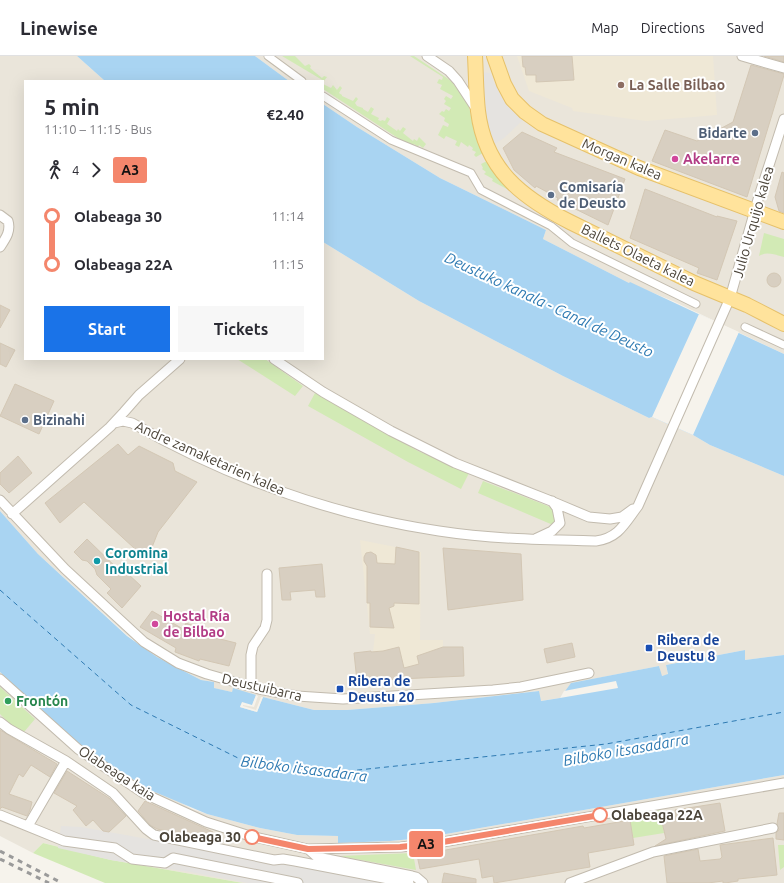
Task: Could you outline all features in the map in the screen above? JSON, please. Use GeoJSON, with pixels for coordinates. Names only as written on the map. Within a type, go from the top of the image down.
{"type":"FeatureCollection","features":[{"type":"Feature","properties":{"kind":"main road","name":"Ballets Olaeta kalea"},"geometry":{"type":"LineString","coordinates":[[474,56],[478,112],[486,143],[495,162],[505,176],[531,199],[549,211],[694,283],[748,305],[784,324]]}},
{"type":"Feature","properties":{"kind":"main road","name":"Morgan kalea"},"geometry":{"type":"LineString","coordinates":[[494,56],[504,84],[512,99],[534,119],[566,136],[639,168],[784,222]]}},
{"type":"Feature","properties":{"kind":"street"},"geometry":{"type":"LineString","coordinates":[[268,56],[301,80]]}},
{"type":"Feature","properties":{"kind":"street"},"geometry":{"type":"LineString","coordinates":[[427,56],[449,71],[458,81],[478,112]]}},
{"type":"Feature","properties":{"kind":"street"},"geometry":{"type":"LineString","coordinates":[[742,56],[784,68]]}},
{"type":"Feature","properties":{"kind":"street"},"geometry":{"type":"LineString","coordinates":[[324,97],[391,140],[471,172],[481,190],[551,226],[572,243],[696,304]]}},
{"type":"Feature","properties":{"kind":"street","name":"Julio Urquijo kalea"},"geometry":{"type":"LineString","coordinates":[[673,426],[730,298],[754,212],[782,133],[784,119]]}},
{"type":"Feature","properties":{"kind":"street"},"geometry":{"type":"LineString","coordinates":[[0,215],[8,220],[10,226],[9,232],[0,247]]}},
{"type":"Feature","properties":{"kind":"street"},"geometry":{"type":"LineString","coordinates":[[745,327],[784,345]]}},
{"type":"Feature","properties":{"kind":"street"},"geometry":{"type":"LineString","coordinates":[[12,514],[114,423],[139,396],[179,360]]}},
{"type":"Feature","properties":{"kind":"street"},"geometry":{"type":"LineString","coordinates":[[275,360],[323,392],[391,431],[432,453],[455,463],[590,517],[610,520],[622,517],[638,506]]}},
{"type":"Feature","properties":{"kind":"street"},"geometry":{"type":"LineString","coordinates":[[132,423],[132,413],[139,396]]}},
{"type":"Feature","properties":{"kind":"street","name":"Andre zamaketarien kalea"},"geometry":{"type":"LineString","coordinates":[[114,423],[132,423],[257,483],[325,506],[365,517],[440,532],[534,540],[604,540],[614,536],[638,506],[673,426]]}},
{"type":"Feature","properties":{"kind":"street","name":"Deustuibarra"},"geometry":{"type":"LineString","coordinates":[[0,500],[65,569],[144,642],[178,663],[207,674],[251,686],[297,696],[359,698],[521,687],[589,673]]}},
{"type":"Feature","properties":{"kind":"street"},"geometry":{"type":"LineString","coordinates":[[534,540],[552,531],[560,523],[557,508],[551,501]]}},
{"type":"Feature","properties":{"kind":"street"},"geometry":{"type":"LineString","coordinates":[[251,686],[251,654],[253,646],[265,628],[267,620],[267,574]]}},
{"type":"Feature","properties":{"kind":"street","name":"Olabeaga kaia"},"geometry":{"type":"LineString","coordinates":[[0,679],[78,749],[146,794],[206,822],[250,836],[308,849],[400,847],[437,843],[784,783]]}},
{"type":"Feature","properties":{"kind":"street"},"geometry":{"type":"LineString","coordinates":[[0,722],[8,729],[66,761],[113,793],[146,829],[154,835],[274,860],[283,859],[295,861],[409,883]]}},
{"type":"Feature","properties":{"kind":"street"},"geometry":{"type":"LineString","coordinates":[[28,826],[66,761]]}},
{"type":"Feature","properties":{"kind":"street"},"geometry":{"type":"LineString","coordinates":[[0,815],[64,841],[115,848],[132,859],[165,862],[173,858],[298,883]]}},
{"type":"Feature","properties":{"kind":"street"},"geometry":{"type":"LineString","coordinates":[[570,883],[653,852],[773,828]]}},
{"type":"Feature","properties":{"kind":"street"},"geometry":{"type":"LineString","coordinates":[[308,849],[317,856],[416,877],[423,883]]}},
{"type":"Feature","properties":{"kind":"shaded area"},"geometry":{"type":"Polygon","coordinates":[[[0,56],[77,56],[104,80],[24,80],[24,360],[324,360],[324,243],[419,301],[563,376],[649,418],[652,417],[693,435],[710,445],[784,476],[784,655],[745,660],[745,650],[666,665],[668,675],[661,676],[659,666],[572,683],[560,698],[540,701],[538,691],[434,703],[347,710],[314,710],[263,697],[257,712],[240,707],[233,689],[232,692],[213,688],[214,682],[201,680],[157,657],[127,635],[38,554],[0,511],[0,56]]]}},
{"type":"Feature","properties":{"kind":"shaded area"},"geometry":{"type":"Polygon","coordinates":[[[255,56],[784,56],[784,354],[673,301],[629,283],[543,239],[546,230],[440,178],[357,127],[324,105],[324,80],[288,80],[255,56]]]}},
{"type":"Feature","properties":{"kind":"shaded area","name":"La Salle Bilbao"},"geometry":{"type":"Polygon","coordinates":[[[517,56],[713,56],[717,115],[646,121],[573,111],[572,108],[529,91],[517,56]]]}},
{"type":"Feature","properties":{"kind":"shaded area"},"geometry":{"type":"Polygon","coordinates":[[[481,72],[490,73],[494,83],[504,98],[524,119],[504,138],[493,145],[485,120],[481,72]]]}},
{"type":"Feature","properties":{"kind":"shaded area"},"geometry":{"type":"Polygon","coordinates":[[[360,540],[421,552],[420,640],[443,640],[443,647],[417,656],[423,677],[404,668],[398,647],[373,652],[375,634],[370,634],[360,540]]]}},
{"type":"Feature","properties":{"kind":"shaded area"},"geometry":{"type":"Polygon","coordinates":[[[0,672],[80,746],[192,809],[260,828],[297,835],[338,836],[338,843],[423,838],[784,775],[784,883],[243,883],[111,860],[43,843],[33,853],[0,836],[0,672]]]}},
{"type":"Feature","properties":{"kind":"shaded area"},"geometry":{"type":"Polygon","coordinates":[[[61,826],[81,827],[393,883],[248,883],[190,872],[111,860],[58,848],[61,826]]]}},
{"type":"Feature","properties":{"kind":"green space"},"geometry":{"type":"Polygon","coordinates":[[[282,56],[295,56],[305,66],[309,64],[311,66],[310,68],[322,78],[324,76],[327,77],[324,81],[282,56]]]}},
{"type":"Feature","properties":{"kind":"green space"},"geometry":{"type":"Polygon","coordinates":[[[410,56],[414,56],[447,78],[465,99],[469,107],[475,133],[483,153],[476,157],[474,155],[476,152],[472,150],[473,148],[469,145],[468,147],[461,142],[459,147],[455,145],[457,141],[446,136],[444,139],[438,135],[443,125],[448,127],[449,124],[444,121],[445,118],[439,114],[442,111],[444,112],[446,109],[449,111],[451,108],[444,104],[446,101],[444,99],[446,96],[451,99],[453,96],[440,89],[442,85],[437,83],[439,79],[442,80],[443,77],[410,56]]]}},
{"type":"Feature","properties":{"kind":"green space"},"geometry":{"type":"Polygon","coordinates":[[[324,84],[331,88],[333,85],[337,90],[340,86],[342,88],[339,93],[342,96],[353,101],[356,97],[358,99],[355,103],[357,106],[368,112],[371,107],[374,109],[371,114],[379,118],[378,120],[385,121],[387,117],[390,119],[387,124],[397,131],[398,129],[400,131],[403,127],[406,129],[403,133],[413,141],[414,139],[417,141],[419,137],[426,144],[423,148],[419,145],[418,147],[414,144],[413,146],[408,143],[407,144],[324,90],[324,84]]]}},
{"type":"Feature","properties":{"kind":"green space"},"geometry":{"type":"Polygon","coordinates":[[[487,161],[492,169],[516,194],[492,181],[493,179],[484,174],[486,172],[482,169],[481,164],[487,161]]]}},
{"type":"Feature","properties":{"kind":"green space"},"geometry":{"type":"Polygon","coordinates":[[[764,233],[784,239],[784,257],[774,254],[759,256],[764,233]]]}},
{"type":"Feature","properties":{"kind":"green space"},"geometry":{"type":"Polygon","coordinates":[[[239,360],[266,360],[303,386],[295,396],[239,360]]]}},
{"type":"Feature","properties":{"kind":"green space"},"geometry":{"type":"Polygon","coordinates":[[[315,393],[418,451],[469,473],[461,489],[408,462],[308,406],[315,393]]]}},
{"type":"Feature","properties":{"kind":"green space"},"geometry":{"type":"Polygon","coordinates":[[[483,481],[548,506],[555,511],[555,522],[553,525],[478,493],[483,481]]]}},
{"type":"Feature","properties":{"kind":"green space","name":"Frontón"},"geometry":{"type":"Polygon","coordinates":[[[0,687],[35,719],[24,732],[14,728],[0,714],[0,687]]]}},
{"type":"Feature","properties":{"kind":"green space"},"geometry":{"type":"Polygon","coordinates":[[[660,810],[664,833],[633,838],[629,816],[660,810]]]}},
{"type":"Feature","properties":{"kind":"green space"},"geometry":{"type":"Polygon","coordinates":[[[43,843],[111,860],[243,883],[105,883],[33,853],[43,843]]]}},
{"type":"Feature","properties":{"kind":"green space"},"geometry":{"type":"Polygon","coordinates":[[[778,845],[784,845],[784,867],[780,870],[778,845]]]}},
{"type":"Feature","properties":{"kind":"green space"},"geometry":{"type":"Polygon","coordinates":[[[413,853],[416,870],[339,856],[413,853]]]}},
{"type":"Feature","properties":{"kind":"water"},"geometry":{"type":"Polygon","coordinates":[[[77,56],[255,56],[288,80],[104,80],[77,56]]]}},
{"type":"Feature","properties":{"kind":"water","name":"Deustuko kanala - Canal de Deusto"},"geometry":{"type":"Polygon","coordinates":[[[324,105],[357,127],[440,178],[546,230],[543,239],[629,283],[630,282],[784,354],[784,476],[710,445],[693,435],[652,417],[649,418],[563,376],[419,301],[324,243],[324,105]]]}},
{"type":"Feature","properties":{"kind":"water","name":"Bilboko itsasadarra"},"geometry":{"type":"Polygon","coordinates":[[[0,511],[38,554],[127,636],[157,657],[201,680],[214,682],[214,688],[232,692],[233,688],[256,695],[252,706],[242,703],[240,707],[257,712],[263,697],[314,710],[347,710],[434,703],[539,691],[541,701],[560,698],[571,683],[659,666],[662,676],[668,674],[666,665],[745,650],[745,660],[784,655],[784,775],[423,838],[390,841],[338,843],[338,836],[297,835],[260,828],[207,814],[150,790],[80,746],[0,672],[0,511]]]}},
{"type":"Feature","properties":{"kind":"pier"},"geometry":{"type":"Polygon","coordinates":[[[699,314],[739,332],[693,435],[652,417],[699,314]]]}},
{"type":"Feature","properties":{"kind":"pier"},"geometry":{"type":"Polygon","coordinates":[[[616,681],[618,688],[560,698],[564,691],[616,681]]]}},
{"type":"Feature","properties":{"kind":"pier"},"geometry":{"type":"Polygon","coordinates":[[[256,695],[258,696],[254,707],[243,706],[256,710],[261,697],[263,697],[257,712],[240,707],[242,702],[252,705],[256,695]]]}},
{"type":"Feature","properties":{"kind":"building"},"geometry":{"type":"Polygon","coordinates":[[[522,56],[572,56],[574,80],[536,82],[536,75],[526,75],[525,67],[523,67],[522,56]]]}},
{"type":"Feature","properties":{"kind":"building"},"geometry":{"type":"Polygon","coordinates":[[[764,56],[784,56],[784,62],[764,56]]]}},
{"type":"Feature","properties":{"kind":"building"},"geometry":{"type":"Polygon","coordinates":[[[751,65],[784,75],[747,197],[652,161],[665,130],[697,141],[733,122],[751,65]]]}},
{"type":"Feature","properties":{"kind":"building"},"geometry":{"type":"Polygon","coordinates":[[[522,132],[557,148],[554,152],[625,179],[608,225],[557,200],[558,198],[536,186],[535,188],[514,170],[503,148],[522,132]]]}},
{"type":"Feature","properties":{"kind":"building"},"geometry":{"type":"Polygon","coordinates":[[[782,172],[784,173],[784,213],[779,211],[775,197],[782,172]]]}},
{"type":"Feature","properties":{"kind":"building"},"geometry":{"type":"Polygon","coordinates":[[[645,189],[717,217],[737,221],[717,280],[697,273],[699,268],[630,238],[645,189]]]}},
{"type":"Feature","properties":{"kind":"building"},"geometry":{"type":"Polygon","coordinates":[[[771,273],[777,273],[781,277],[781,283],[777,287],[771,287],[767,283],[767,277],[771,273]]]}},
{"type":"Feature","properties":{"kind":"building"},"geometry":{"type":"Polygon","coordinates":[[[0,305],[10,310],[0,328],[0,305]]]}},
{"type":"Feature","properties":{"kind":"building"},"geometry":{"type":"Polygon","coordinates":[[[0,343],[15,350],[6,367],[0,364],[0,343]]]}},
{"type":"Feature","properties":{"kind":"building"},"geometry":{"type":"Polygon","coordinates":[[[15,384],[54,401],[39,434],[0,416],[15,384]]]}},
{"type":"Feature","properties":{"kind":"building"},"geometry":{"type":"Polygon","coordinates":[[[118,444],[128,455],[139,446],[173,463],[175,471],[197,482],[158,532],[147,560],[84,502],[60,523],[45,503],[118,444]]]}},
{"type":"Feature","properties":{"kind":"building"},"geometry":{"type":"Polygon","coordinates":[[[18,456],[32,473],[9,493],[0,484],[0,473],[18,456]]]}},
{"type":"Feature","properties":{"kind":"building"},"geometry":{"type":"Polygon","coordinates":[[[87,539],[124,575],[127,573],[141,586],[122,608],[107,593],[111,589],[97,575],[95,569],[74,552],[87,539]]]}},
{"type":"Feature","properties":{"kind":"building"},"geometry":{"type":"Polygon","coordinates":[[[396,547],[419,552],[419,604],[394,603],[394,606],[389,608],[394,628],[370,627],[370,603],[367,603],[367,566],[364,561],[364,557],[366,553],[371,552],[376,555],[377,563],[395,564],[396,547]]]}},
{"type":"Feature","properties":{"kind":"building"},"geometry":{"type":"Polygon","coordinates":[[[443,548],[521,554],[523,600],[448,610],[443,548]]]}},
{"type":"Feature","properties":{"kind":"building"},"geometry":{"type":"Polygon","coordinates":[[[322,564],[325,597],[316,597],[315,590],[290,592],[291,600],[282,600],[279,568],[322,564]]]}},
{"type":"Feature","properties":{"kind":"building"},"geometry":{"type":"Polygon","coordinates":[[[152,611],[183,629],[186,623],[210,632],[208,636],[236,643],[229,666],[200,659],[199,661],[175,652],[176,648],[140,627],[152,611]]]}},
{"type":"Feature","properties":{"kind":"building"},"geometry":{"type":"Polygon","coordinates":[[[572,643],[575,657],[547,663],[544,649],[572,643]]]}},
{"type":"Feature","properties":{"kind":"building"},"geometry":{"type":"Polygon","coordinates":[[[399,647],[404,668],[419,664],[417,656],[443,647],[463,647],[464,676],[357,681],[354,653],[383,651],[399,647]]]}},
{"type":"Feature","properties":{"kind":"building"},"geometry":{"type":"Polygon","coordinates":[[[0,730],[57,764],[50,777],[31,765],[23,777],[19,774],[9,794],[32,802],[27,816],[2,807],[0,809],[0,730]]]}},
{"type":"Feature","properties":{"kind":"building"},"geometry":{"type":"Polygon","coordinates":[[[67,771],[109,798],[126,816],[109,832],[103,831],[93,820],[86,826],[73,810],[77,806],[54,793],[67,771]]]}},
{"type":"Feature","properties":{"kind":"building"},"geometry":{"type":"Polygon","coordinates":[[[145,801],[213,832],[212,839],[192,837],[157,829],[150,825],[138,811],[145,801]]]}},
{"type":"Feature","properties":{"kind":"building"},"geometry":{"type":"Polygon","coordinates":[[[720,803],[725,831],[655,846],[666,839],[661,818],[676,816],[675,810],[720,803]]]}},
{"type":"Feature","properties":{"kind":"building"},"geometry":{"type":"Polygon","coordinates":[[[779,813],[784,813],[784,840],[776,839],[776,833],[779,830],[777,824],[779,813]]]}},
{"type":"Feature","properties":{"kind":"building"},"geometry":{"type":"Polygon","coordinates":[[[630,820],[634,845],[588,853],[590,867],[494,883],[493,876],[482,878],[479,859],[420,869],[417,855],[583,826],[584,828],[630,820]]]}},
{"type":"Feature","properties":{"kind":"building"},"geometry":{"type":"Polygon","coordinates":[[[773,838],[777,875],[738,879],[738,881],[725,883],[723,883],[723,881],[708,883],[667,883],[664,856],[698,849],[700,861],[720,859],[722,857],[720,845],[773,838]]]}},
{"type":"Feature","properties":{"kind":"building"},"geometry":{"type":"Polygon","coordinates":[[[444,873],[476,879],[476,883],[442,883],[444,873]]]}},
{"type":"Feature","properties":{"kind":"ferry route"},"geometry":{"type":"LineString","coordinates":[[0,590],[131,705],[240,759],[339,772],[606,744],[784,712]]}},
{"type":"Feature","properties":{"kind":"railway"},"geometry":{"type":"LineString","coordinates":[[0,851],[62,883]]}},
{"type":"Feature","properties":{"kind":"railway"},"geometry":{"type":"LineString","coordinates":[[0,859],[49,883]]}},
{"type":"Feature","properties":{"kind":"bus line","name":"A3"},"geometry":{"type":"LineString","coordinates":[[252,837],[308,849],[400,847],[437,843],[600,815]]}},
{"type":"Feature","properties":{"kind":"place","name":"La Salle Bilbao"},"geometry":{"type":"Point","coordinates":[621,85]}},
{"type":"Feature","properties":{"kind":"place","name":"Bidarte"},"geometry":{"type":"Point","coordinates":[755,133]}},
{"type":"Feature","properties":{"kind":"place","name":"Akelarre"},"geometry":{"type":"Point","coordinates":[675,159]}},
{"type":"Feature","properties":{"kind":"place","name":"Comisaría de Deusto"},"geometry":{"type":"Point","coordinates":[551,195]}},
{"type":"Feature","properties":{"kind":"place","name":"Bizinahi"},"geometry":{"type":"Point","coordinates":[25,420]}},
{"type":"Feature","properties":{"kind":"place","name":"Coromina Industrial"},"geometry":{"type":"Point","coordinates":[97,561]}},
{"type":"Feature","properties":{"kind":"place","name":"Hostal Ría de Bilbao"},"geometry":{"type":"Point","coordinates":[155,624]}},
{"type":"Feature","properties":{"kind":"place","name":"Ribera de Deustu 8"},"geometry":{"type":"Point","coordinates":[649,648]}},
{"type":"Feature","properties":{"kind":"place","name":"Ribera de Deustu 20"},"geometry":{"type":"Point","coordinates":[340,689]}},
{"type":"Feature","properties":{"kind":"place","name":"Frontón"},"geometry":{"type":"Point","coordinates":[8,701]}},
{"type":"Feature","properties":{"kind":"place","name":"Olabeaga 22A"},"geometry":{"type":"Point","coordinates":[600,815]}},
{"type":"Feature","properties":{"kind":"place","name":"Olabeaga 30"},"geometry":{"type":"Point","coordinates":[252,837]}}]}
